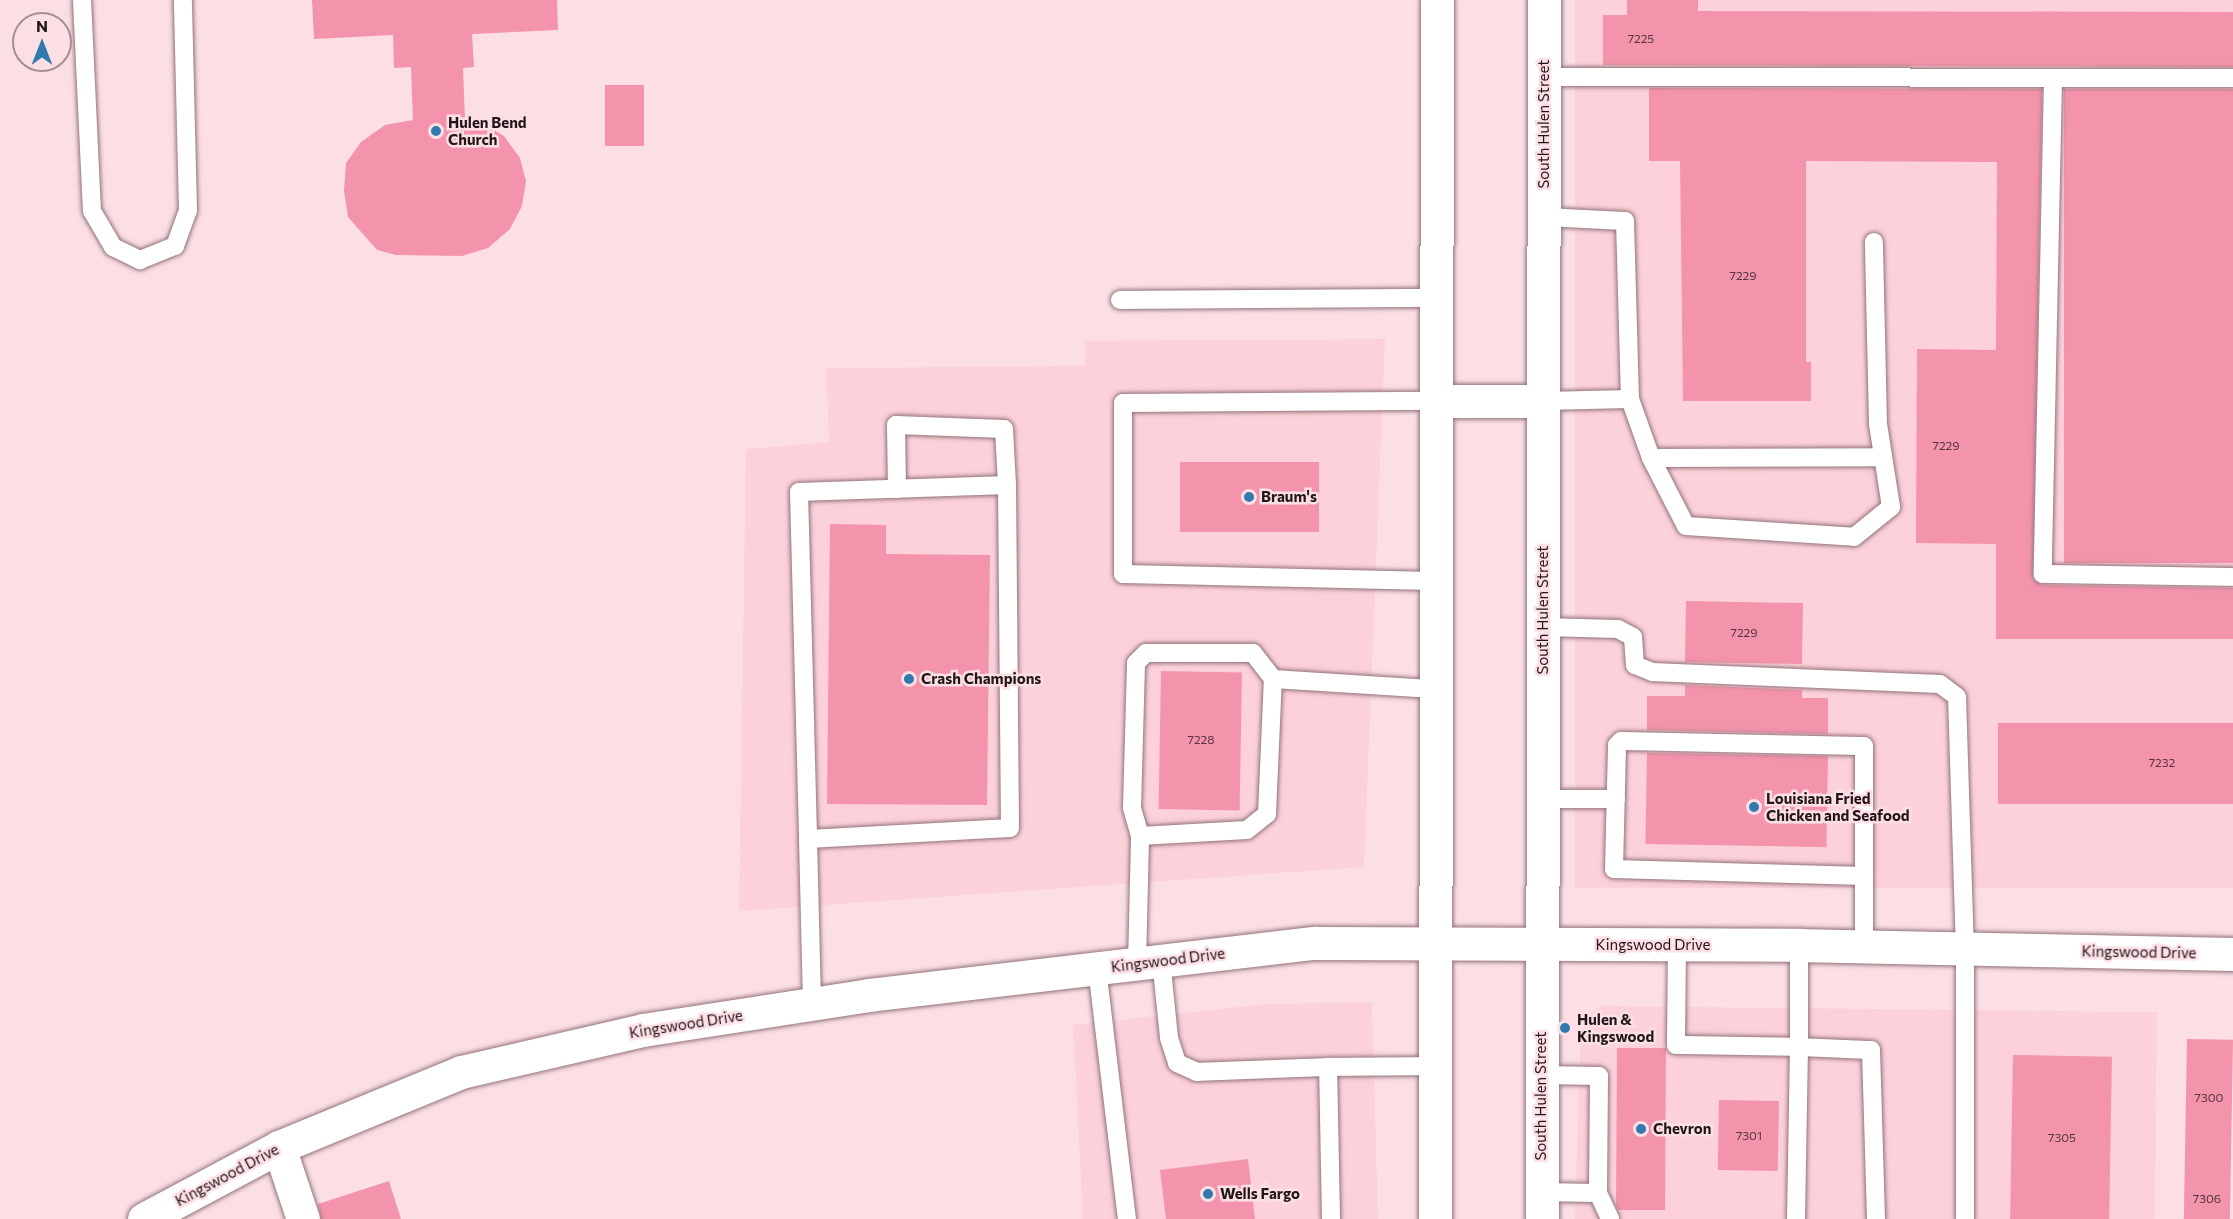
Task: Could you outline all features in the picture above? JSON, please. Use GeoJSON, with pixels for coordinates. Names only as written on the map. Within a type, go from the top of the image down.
{"type":"FeatureCollection","features":[{"type":"Feature","properties":{"kind":"main road"},"geometry":{"type":"LineString","coordinates":[[1435,1219],[1434,581],[1437,0]]}},
{"type":"Feature","properties":{"kind":"main road","name":"South Hulen Street"},"geometry":{"type":"LineString","coordinates":[[1541,1206],[1544,0]]}},
{"type":"Feature","properties":{"kind":"main road"},"geometry":{"type":"LineString","coordinates":[[1435,401],[1543,401]]}},
{"type":"Feature","properties":{"kind":"main road","name":"Kingswood Drive"},"geometry":{"type":"LineString","coordinates":[[144,1219],[279,1147],[461,1072],[643,1030],[812,1004],[1314,943],[1799,945],[2233,954]]}},
{"type":"Feature","properties":{"kind":"main road"},"geometry":{"type":"LineString","coordinates":[[279,1147],[303,1219]]}},
{"type":"Feature","properties":{"kind":"lane"},"geometry":{"type":"LineString","coordinates":[[82,0],[92,212],[113,247],[140,260],[175,246],[188,212],[183,0]]}},
{"type":"Feature","properties":{"kind":"lane"},"geometry":{"type":"LineString","coordinates":[[1544,77],[2053,80],[2233,78]]}},
{"type":"Feature","properties":{"kind":"lane"},"geometry":{"type":"LineString","coordinates":[[2053,80],[2043,574],[2233,577]]}},
{"type":"Feature","properties":{"kind":"lane"},"geometry":{"type":"LineString","coordinates":[[1544,217],[1625,221],[1630,399],[1651,458],[1686,526],[1854,537],[1891,507],[1878,424],[1874,242]]}},
{"type":"Feature","properties":{"kind":"lane"},"geometry":{"type":"LineString","coordinates":[[1120,300],[1436,298]]}},
{"type":"Feature","properties":{"kind":"lane"},"geometry":{"type":"LineString","coordinates":[[1543,401],[1630,399]]}},
{"type":"Feature","properties":{"kind":"lane"},"geometry":{"type":"LineString","coordinates":[[1434,581],[1122,574],[1123,403],[1435,401]]}},
{"type":"Feature","properties":{"kind":"lane"},"geometry":{"type":"LineString","coordinates":[[808,839],[1010,828],[1005,429],[896,425],[897,489]]}},
{"type":"Feature","properties":{"kind":"lane"},"geometry":{"type":"LineString","coordinates":[[1651,458],[1883,457]]}},
{"type":"Feature","properties":{"kind":"lane"},"geometry":{"type":"LineString","coordinates":[[812,1004],[799,492],[1007,485]]}},
{"type":"Feature","properties":{"kind":"lane"},"geometry":{"type":"LineString","coordinates":[[1543,627],[1618,629],[1633,637],[1635,665],[1652,672],[1940,684],[1957,697],[1965,948],[1965,1219]]}},
{"type":"Feature","properties":{"kind":"lane"},"geometry":{"type":"LineString","coordinates":[[1140,836],[1247,830],[1267,814],[1273,679],[1253,653],[1146,653],[1136,663],[1132,808],[1140,836],[1149,962],[1177,1063],[1197,1072],[1434,1066]]}},
{"type":"Feature","properties":{"kind":"lane"},"geometry":{"type":"LineString","coordinates":[[1273,679],[1434,689]]}},
{"type":"Feature","properties":{"kind":"lane"},"geometry":{"type":"LineString","coordinates":[[1863,876],[1616,871],[1617,745],[1621,741],[1860,744],[1865,749],[1863,946]]}},
{"type":"Feature","properties":{"kind":"lane"},"geometry":{"type":"LineString","coordinates":[[1542,799],[1616,799]]}},
{"type":"Feature","properties":{"kind":"lane"},"geometry":{"type":"LineString","coordinates":[[1677,945],[1676,1045],[1871,1050],[1875,1219]]}},
{"type":"Feature","properties":{"kind":"lane"},"geometry":{"type":"LineString","coordinates":[[1796,1219],[1799,945]]}},
{"type":"Feature","properties":{"kind":"lane"},"geometry":{"type":"LineString","coordinates":[[1097,968],[1126,1219]]}},
{"type":"Feature","properties":{"kind":"lane"},"geometry":{"type":"LineString","coordinates":[[1328,1067],[1331,1219]]}},
{"type":"Feature","properties":{"kind":"lane"},"geometry":{"type":"LineString","coordinates":[[1541,1075],[1599,1076],[1598,1193],[1610,1219]]}},
{"type":"Feature","properties":{"kind":"lane"},"geometry":{"type":"LineString","coordinates":[[1541,1206],[1598,1193]]}},
{"type":"Feature","properties":{"kind":"shaded area"},"geometry":{"type":"Polygon","coordinates":[[[1575,0],[2233,0],[2233,888],[1575,888],[1575,0]]]}},
{"type":"Feature","properties":{"kind":"shaded area"},"geometry":{"type":"Polygon","coordinates":[[[1385,339],[1364,867],[739,911],[746,449],[829,442],[826,368],[1085,366],[1085,341],[1385,339]]]}},
{"type":"Feature","properties":{"kind":"shaded area"},"geometry":{"type":"Polygon","coordinates":[[[1372,1002],[1378,1219],[1083,1219],[1073,1025],[1266,1004],[1372,1002]]]}},
{"type":"Feature","properties":{"kind":"shaded area"},"geometry":{"type":"Polygon","coordinates":[[[1600,1006],[2157,1012],[2155,1219],[1575,1219],[1581,1022],[1600,1006]]]}},
{"type":"Feature","properties":{"kind":"building","name":"Hulen Bend Church"},"geometry":{"type":"Polygon","coordinates":[[[312,0],[557,0],[558,30],[472,34],[474,67],[463,68],[465,120],[482,123],[504,136],[520,158],[526,181],[522,206],[510,229],[488,248],[462,256],[396,255],[377,250],[348,217],[344,191],[346,163],[361,142],[385,125],[413,120],[411,67],[394,68],[393,35],[314,39],[312,0]]]}},
{"type":"Feature","properties":{"kind":"building"},"geometry":{"type":"Polygon","coordinates":[[[1627,0],[1698,0],[1698,11],[2233,12],[2233,67],[1603,65],[1603,15],[1627,15],[1627,0]]]}},
{"type":"Feature","properties":{"kind":"building"},"geometry":{"type":"Polygon","coordinates":[[[605,85],[644,85],[644,146],[605,146],[605,85]]]}},
{"type":"Feature","properties":{"kind":"building"},"geometry":{"type":"Polygon","coordinates":[[[1649,88],[2042,89],[2033,579],[2043,585],[2233,588],[2233,639],[1996,639],[1996,544],[1916,543],[1917,349],[1996,350],[1997,162],[1806,161],[1806,362],[1811,362],[1811,401],[1683,401],[1680,161],[1649,161],[1649,88]]]}},
{"type":"Feature","properties":{"kind":"building"},"geometry":{"type":"Polygon","coordinates":[[[2064,89],[2233,89],[2233,563],[2064,563],[2064,89]]]}},
{"type":"Feature","properties":{"kind":"building","name":"Braum's"},"geometry":{"type":"Polygon","coordinates":[[[1180,462],[1319,462],[1319,532],[1180,532],[1180,462]]]}},
{"type":"Feature","properties":{"kind":"building","name":"Crash Champions"},"geometry":{"type":"Polygon","coordinates":[[[830,524],[886,525],[886,554],[990,555],[987,805],[827,804],[830,524]]]}},
{"type":"Feature","properties":{"kind":"building"},"geometry":{"type":"Polygon","coordinates":[[[1686,601],[1803,603],[1802,664],[1685,662],[1686,601]]]}},
{"type":"Feature","properties":{"kind":"building"},"geometry":{"type":"Polygon","coordinates":[[[1161,671],[1242,672],[1240,810],[1159,809],[1161,671]]]}},
{"type":"Feature","properties":{"kind":"building"},"geometry":{"type":"Polygon","coordinates":[[[1685,685],[1802,690],[1802,698],[1828,698],[1828,734],[1647,730],[1647,696],[1685,696],[1685,685]]]}},
{"type":"Feature","properties":{"kind":"building"},"geometry":{"type":"Polygon","coordinates":[[[1998,723],[2233,723],[2233,804],[1998,804],[1998,723]]]}},
{"type":"Feature","properties":{"kind":"building","name":"Louisiana Fried Chicken and Seafood"},"geometry":{"type":"Polygon","coordinates":[[[1647,753],[1828,756],[1826,847],[1645,844],[1647,753]]]}},
{"type":"Feature","properties":{"kind":"building"},"geometry":{"type":"Polygon","coordinates":[[[2187,1039],[2233,1040],[2230,1219],[2184,1219],[2187,1039]]]}},
{"type":"Feature","properties":{"kind":"building","name":"Chevron"},"geometry":{"type":"Polygon","coordinates":[[[1617,1048],[1666,1048],[1665,1210],[1618,1210],[1616,1205],[1617,1048]]]}},
{"type":"Feature","properties":{"kind":"building"},"geometry":{"type":"Polygon","coordinates":[[[2013,1055],[2112,1057],[2109,1219],[2010,1219],[2013,1055]]]}},
{"type":"Feature","properties":{"kind":"building"},"geometry":{"type":"Polygon","coordinates":[[[1719,1100],[1779,1101],[1778,1171],[1718,1170],[1719,1100]]]}},
{"type":"Feature","properties":{"kind":"building","name":"Wells Fargo"},"geometry":{"type":"Polygon","coordinates":[[[1248,1159],[1255,1219],[1166,1219],[1160,1170],[1248,1159]]]}},
{"type":"Feature","properties":{"kind":"building"},"geometry":{"type":"Polygon","coordinates":[[[389,1181],[401,1219],[321,1219],[318,1204],[389,1181]]]}},
{"type":"Feature","properties":{"kind":"place","name":"Hulen Bend Church"},"geometry":{"type":"Point","coordinates":[436,131]}},
{"type":"Feature","properties":{"kind":"place","name":"Braum's"},"geometry":{"type":"Point","coordinates":[1249,497]}},
{"type":"Feature","properties":{"kind":"place","name":"Crash Champions"},"geometry":{"type":"Point","coordinates":[909,679]}},
{"type":"Feature","properties":{"kind":"place","name":"Louisiana Fried Chicken and Seafood"},"geometry":{"type":"Point","coordinates":[1754,807]}},
{"type":"Feature","properties":{"kind":"place","name":"Hulen & Kingswood"},"geometry":{"type":"Point","coordinates":[1565,1028]}},
{"type":"Feature","properties":{"kind":"place","name":"Chevron"},"geometry":{"type":"Point","coordinates":[1641,1129]}},
{"type":"Feature","properties":{"kind":"place","name":"Wells Fargo"},"geometry":{"type":"Point","coordinates":[1208,1194]}}]}
